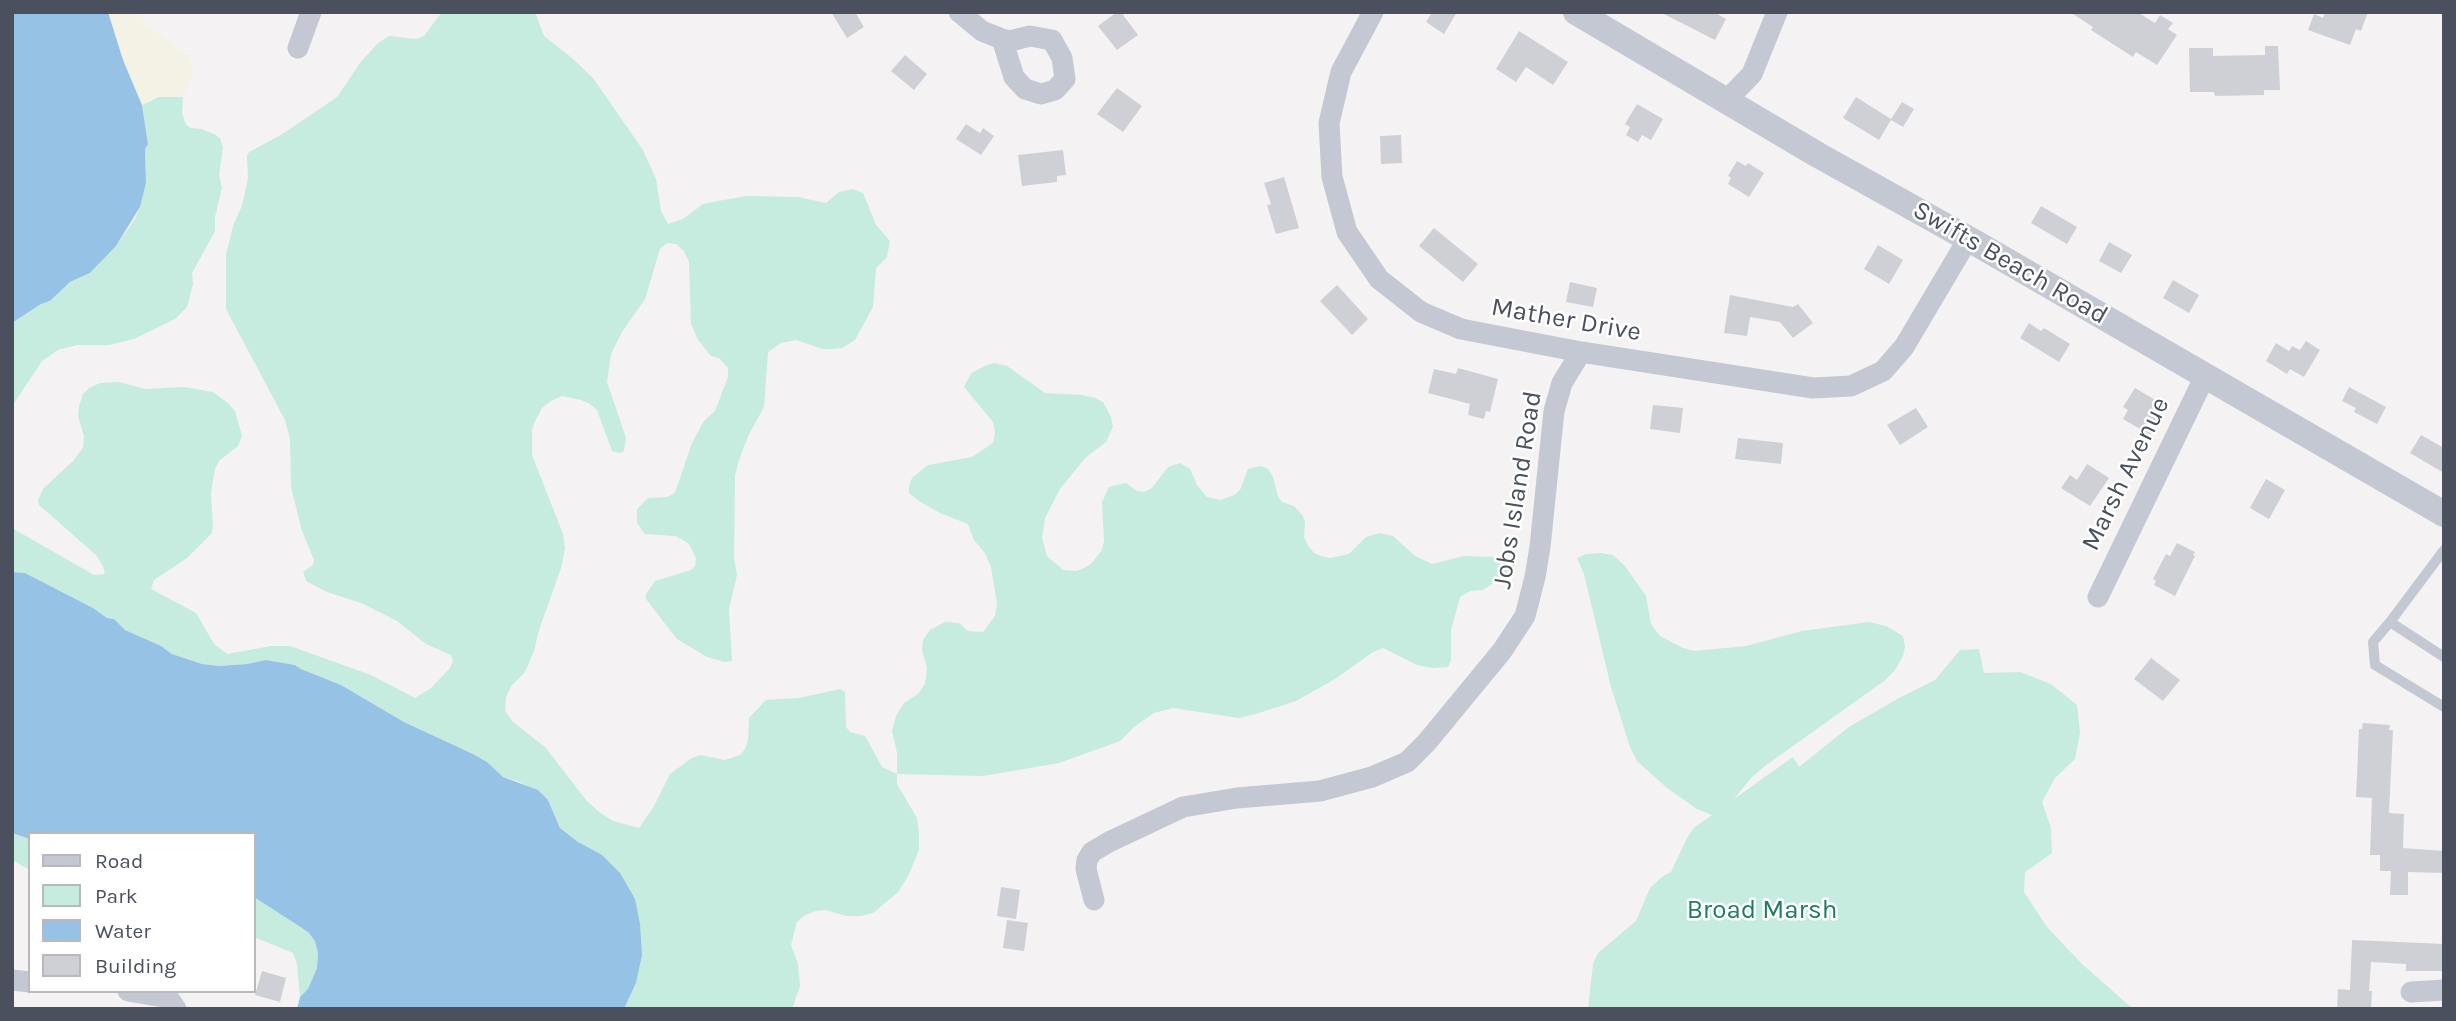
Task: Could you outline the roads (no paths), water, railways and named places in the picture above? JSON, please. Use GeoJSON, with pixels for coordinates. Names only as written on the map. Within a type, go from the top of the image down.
{"type":"FeatureCollection","features":[{"type":"Feature","properties":{"kind":"street"},"geometry":{"type":"LineString","coordinates":[[298,48],[311,12]]}},
{"type":"Feature","properties":{"kind":"street"},"geometry":{"type":"LineString","coordinates":[[959,12],[982,31],[1002,38]]}},
{"type":"Feature","properties":{"kind":"street","name":"Mather Drive"},"geometry":{"type":"LineString","coordinates":[[1373,12],[1342,72],[1329,123],[1332,177],[1348,232],[1379,279],[1421,312],[1461,329],[1581,352],[1813,388],[1851,386],[1883,371],[1904,347],[1968,239]]}},
{"type":"Feature","properties":{"kind":"street","name":"Swifts Beach Road"},"geometry":{"type":"LineString","coordinates":[[1576,12],[1818,155],[2444,514]]}},
{"type":"Feature","properties":{"kind":"street"},"geometry":{"type":"LineString","coordinates":[[1727,100],[1752,74],[1777,12]]}},
{"type":"Feature","properties":{"kind":"street","name":"Jobs Island Road"},"geometry":{"type":"LineString","coordinates":[[1094,900],[1086,869],[1087,860],[1091,852],[1109,842],[1183,807],[1237,798],[1321,790],[1372,777],[1407,762],[1427,742],[1502,650],[1525,616],[1538,557],[1554,411],[1562,383],[1581,352]]}},
{"type":"Feature","properties":{"kind":"street","name":"Marsh Avenue"},"geometry":{"type":"LineString","coordinates":[[2098,597],[2205,376]]}},
{"type":"Feature","properties":{"kind":"street"},"geometry":{"type":"LineString","coordinates":[[2411,996],[2444,990]]}},
{"type":"Feature","properties":{"kind":"street"},"geometry":{"type":"LineString","coordinates":[[140,993],[170,1000],[176,1009]]}},
{"type":"Feature","properties":{"kind":"lane"},"geometry":{"type":"LineString","coordinates":[[2444,550],[2373,642],[2375,665],[2444,707]]}},
{"type":"Feature","properties":{"kind":"lane"},"geometry":{"type":"LineString","coordinates":[[2390,622],[2444,657]]}},
{"type":"Feature","properties":{"kind":"water"},"geometry":{"type":"Polygon","coordinates":[[[12,12],[108,12],[123,60],[142,105],[148,144],[145,149],[146,183],[140,207],[116,246],[90,273],[70,282],[50,301],[12,323],[12,12]]]}},
{"type":"Feature","properties":{"kind":"water"},"geometry":{"type":"Polygon","coordinates":[[[12,572],[25,573],[107,618],[114,619],[125,630],[161,646],[172,654],[202,664],[219,666],[266,660],[295,665],[341,685],[404,722],[473,754],[487,762],[503,777],[538,790],[548,800],[560,828],[602,855],[620,873],[635,899],[642,955],[636,983],[624,1009],[297,1009],[300,997],[308,989],[317,968],[318,953],[315,941],[308,932],[256,898],[256,832],[28,832],[28,838],[12,833],[12,572]]]}},
{"type":"Feature","properties":{"kind":"park label","name":"Broad Marsh"},"geometry":{"type":"Point","coordinates":[1762,911]}}]}
